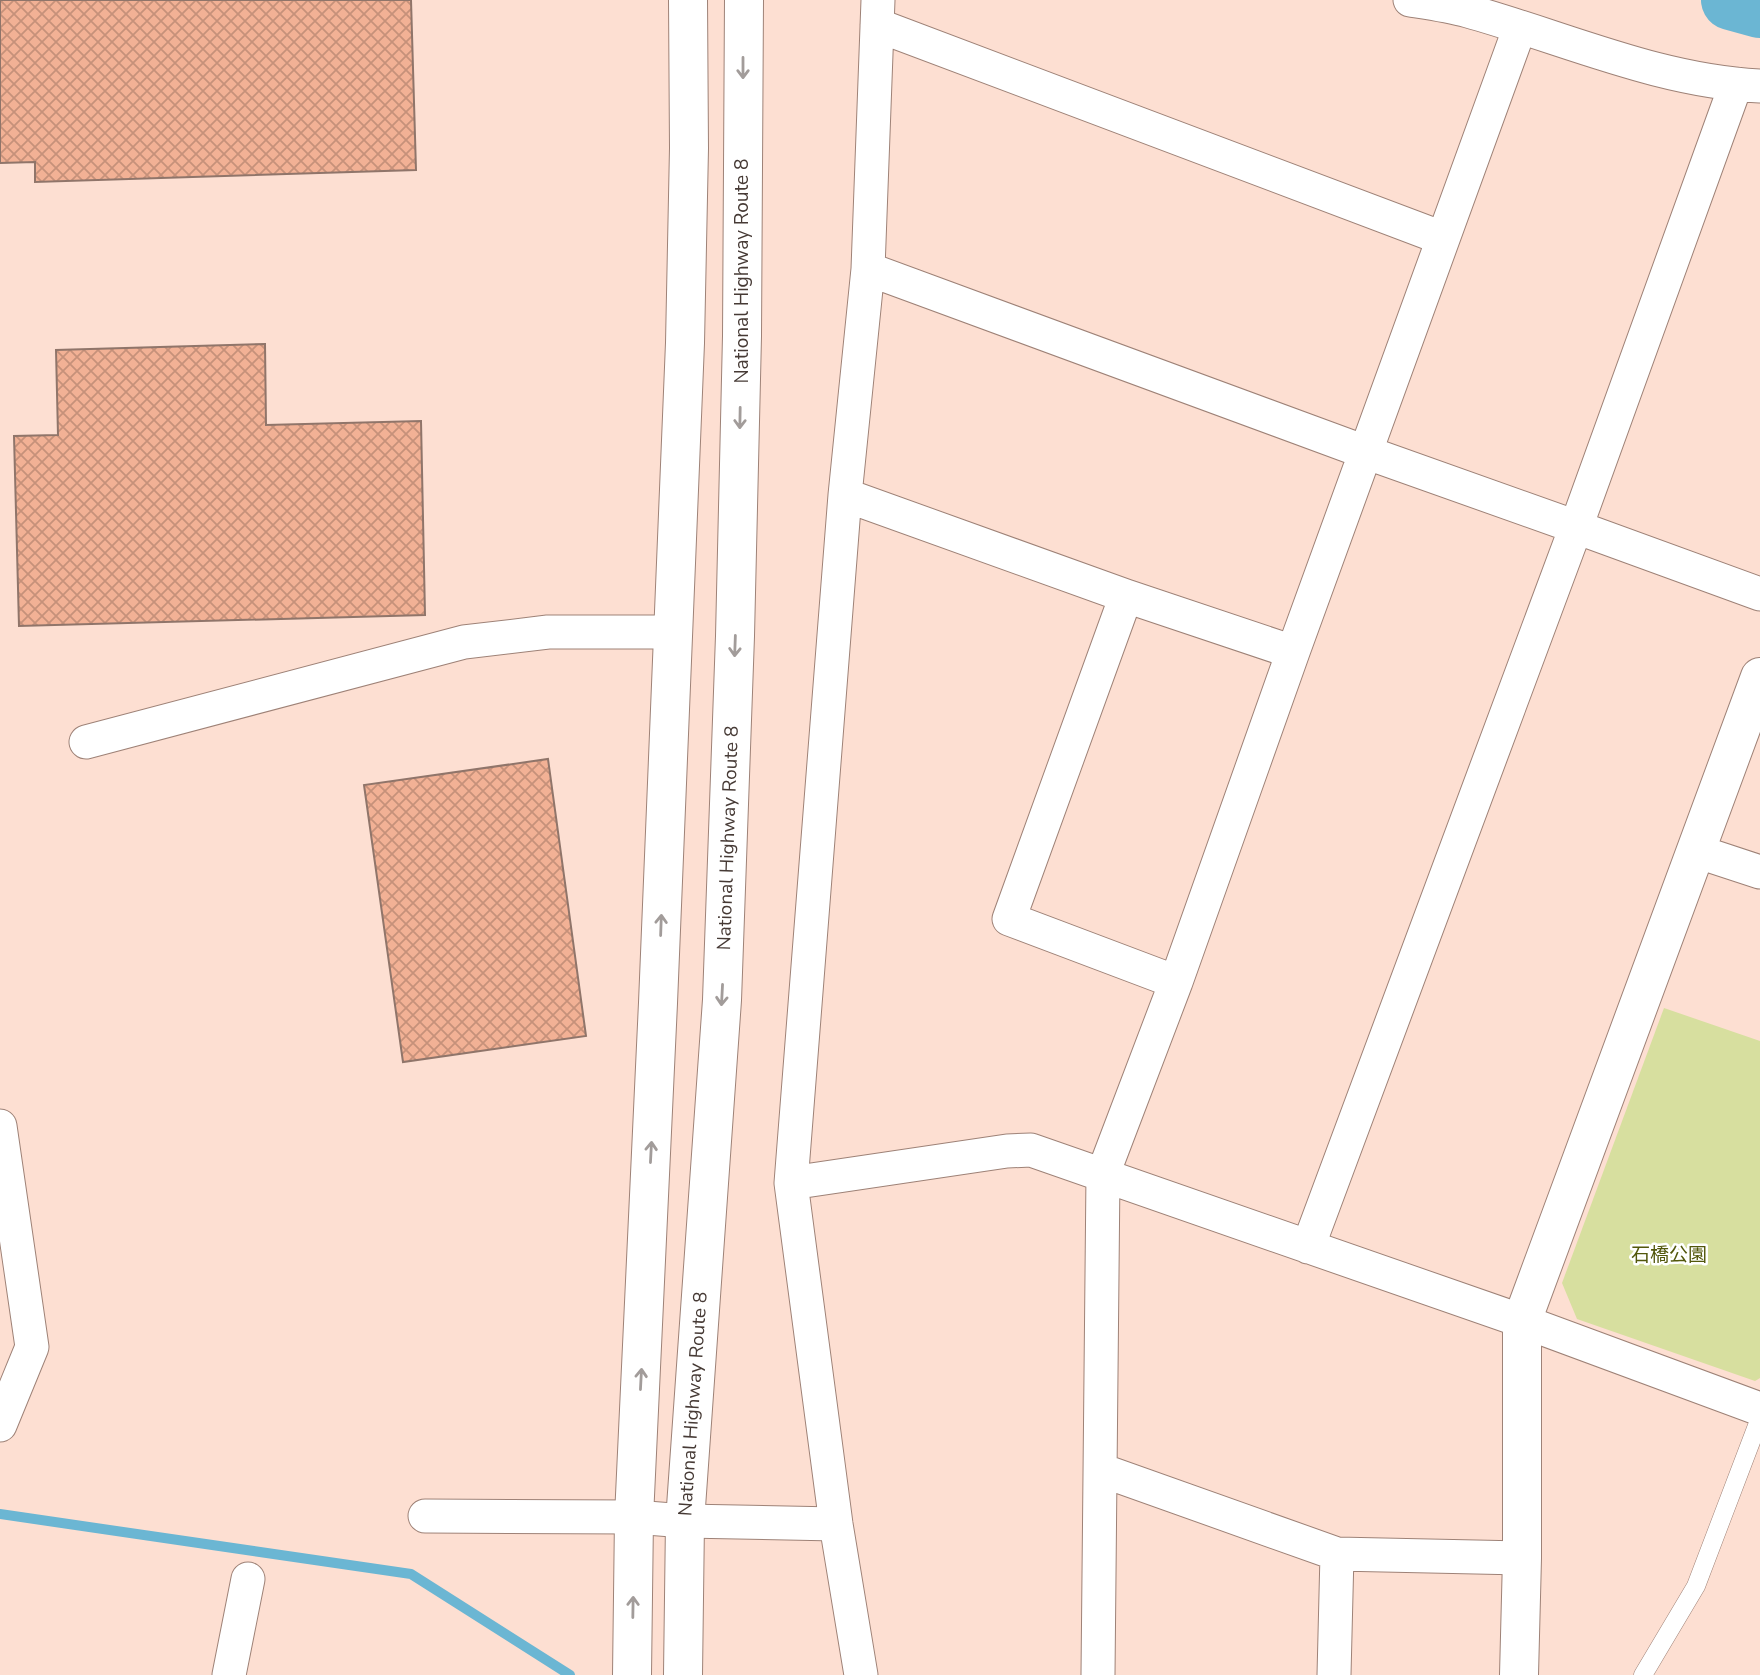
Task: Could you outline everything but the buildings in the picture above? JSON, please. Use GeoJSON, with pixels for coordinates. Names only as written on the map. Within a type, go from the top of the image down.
{"type":"FeatureCollection","features":[{"type":"Feature","properties":{"kind":"main road"},"geometry":{"type":"LineString","coordinates":[[632,1675],[634,1517],[686,330],[688,0]]}},
{"type":"Feature","properties":{"kind":"main road","name":"National Highway Route 8"},"geometry":{"type":"LineString","coordinates":[[683,1675],[685,1521],[721,1014],[735,636],[742,363],[744,0]]}},
{"type":"Feature","properties":{"kind":"main road"},"geometry":{"type":"LineString","coordinates":[[1519,1675],[1522,1321],[1760,677]]}},
{"type":"Feature","properties":{"kind":"street"},"geometry":{"type":"LineString","coordinates":[[1308,1247],[1576,527],[1748,85],[1635,65],[1465,10],[1410,0]]}},
{"type":"Feature","properties":{"kind":"street"},"geometry":{"type":"LineString","coordinates":[[861,1675],[836,1524],[791,1183],[845,495],[868,269],[877,13],[1442,238]]}},
{"type":"Feature","properties":{"kind":"street"},"geometry":{"type":"LineString","coordinates":[[1098,1675],[1103,1174],[1176,982],[1520,27]]}},
{"type":"Feature","properties":{"kind":"street"},"geometry":{"type":"LineString","coordinates":[[868,269],[1365,453],[1760,594]]}},
{"type":"Feature","properties":{"kind":"street"},"geometry":{"type":"LineString","coordinates":[[845,495],[1126,596],[1293,652]]}},
{"type":"Feature","properties":{"kind":"street"},"geometry":{"type":"LineString","coordinates":[[1126,596],[1009,919],[1176,982]]}},
{"type":"Feature","properties":{"kind":"street"},"geometry":{"type":"LineString","coordinates":[[86,742],[464,642],[548,632],[673,632]]}},
{"type":"Feature","properties":{"kind":"street"},"geometry":{"type":"LineString","coordinates":[[1696,851],[1760,872]]}},
{"type":"Feature","properties":{"kind":"street"},"geometry":{"type":"LineString","coordinates":[[0,1126],[32,1347],[0,1424]]}},
{"type":"Feature","properties":{"kind":"street"},"geometry":{"type":"LineString","coordinates":[[791,1183],[1007,1151],[1031,1150],[1522,1321],[1760,1409]]}},
{"type":"Feature","properties":{"kind":"street"},"geometry":{"type":"LineString","coordinates":[[1101,1470],[1337,1554],[1522,1558]]}},
{"type":"Feature","properties":{"kind":"street"},"geometry":{"type":"LineString","coordinates":[[425,1516],[634,1517],[685,1521],[836,1524]]}},
{"type":"Feature","properties":{"kind":"street"},"geometry":{"type":"LineString","coordinates":[[1334,1675],[1337,1554]]}},
{"type":"Feature","properties":{"kind":"street"},"geometry":{"type":"LineString","coordinates":[[229,1675],[248,1579]]}},
{"type":"Feature","properties":{"kind":"lane"},"geometry":{"type":"LineString","coordinates":[[1643,1675],[1696,1586],[1760,1418]]}},
{"type":"Feature","properties":{"kind":"green space","name":"石橋公園"},"geometry":{"type":"Polygon","coordinates":[[[1664,1008],[1760,1041],[1760,1378],[1755,1381],[1577,1319],[1562,1283],[1664,1008]]]}},
{"type":"Feature","properties":{"kind":"waterway"},"geometry":{"type":"LineString","coordinates":[[1731,0],[1760,8]]}},
{"type":"Feature","properties":{"kind":"waterway"},"geometry":{"type":"LineString","coordinates":[[0,1514],[411,1574],[570,1675]]}}]}
